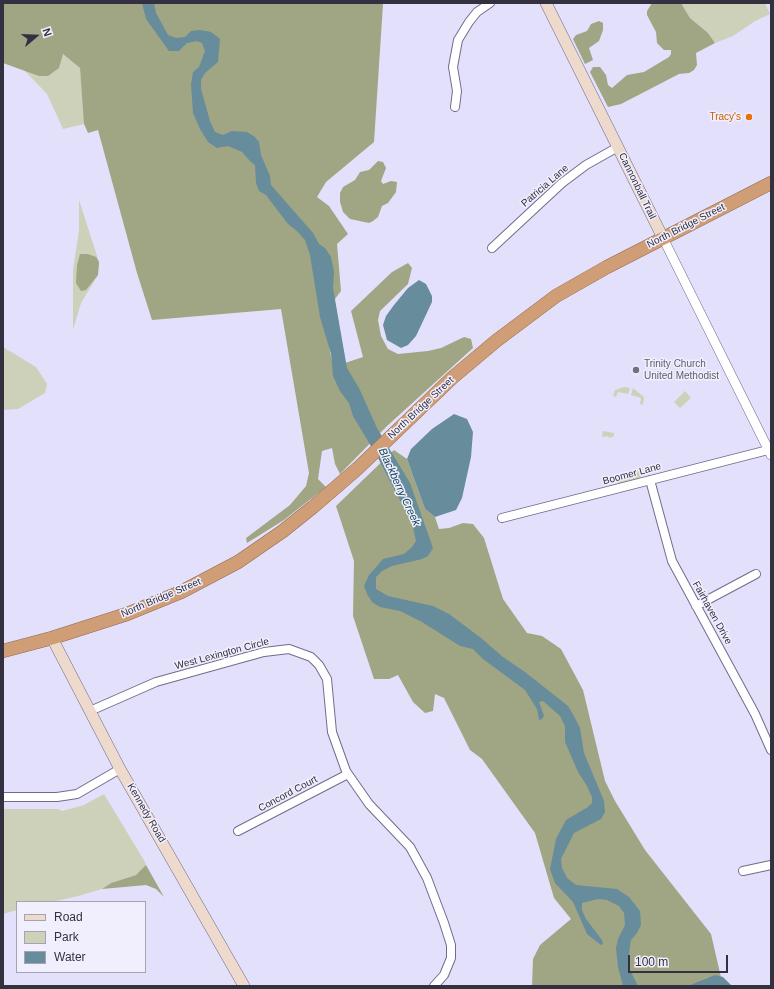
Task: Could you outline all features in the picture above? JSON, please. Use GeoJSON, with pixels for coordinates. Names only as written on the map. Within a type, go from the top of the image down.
{"type":"FeatureCollection","features":[{"type":"Feature","properties":{"kind":"highway","name":"North Bridge Street"},"geometry":{"type":"LineString","coordinates":[[3,651],[52,638],[128,614],[181,592],[238,562],[283,531],[357,469],[452,378],[556,296],[663,238],[771,183]]}},
{"type":"Feature","properties":{"kind":"main road","name":"Cannonball Trail"},"geometry":{"type":"LineString","coordinates":[[546,3],[663,238]]}},
{"type":"Feature","properties":{"kind":"main road","name":"Kennedy Road"},"geometry":{"type":"LineString","coordinates":[[52,638],[120,769],[244,986]]}},
{"type":"Feature","properties":{"kind":"street"},"geometry":{"type":"LineString","coordinates":[[455,107],[457,91],[453,67],[458,40],[477,12],[490,3]]}},
{"type":"Feature","properties":{"kind":"street","name":"Patricia Lane"},"geometry":{"type":"LineString","coordinates":[[492,248],[562,182],[586,165],[618,147]]}},
{"type":"Feature","properties":{"kind":"street","name":"Cannonball Trail"},"geometry":{"type":"LineString","coordinates":[[663,238],[770,453]]}},
{"type":"Feature","properties":{"kind":"street","name":"Boomer Lane"},"geometry":{"type":"LineString","coordinates":[[502,518],[650,480],[770,453]]}},
{"type":"Feature","properties":{"kind":"street","name":"Fairhaven Drive"},"geometry":{"type":"LineString","coordinates":[[650,480],[672,560],[755,714],[770,745]]}},
{"type":"Feature","properties":{"kind":"street"},"geometry":{"type":"LineString","coordinates":[[696,606],[756,574]]}},
{"type":"Feature","properties":{"kind":"street","name":"West Lexington Circle"},"geometry":{"type":"LineString","coordinates":[[90,711],[156,682],[279,649],[296,650],[315,660],[326,679],[332,732],[348,774],[369,804],[410,847],[427,878],[451,945],[451,958],[448,968],[434,986]]}},
{"type":"Feature","properties":{"kind":"street"},"geometry":{"type":"LineString","coordinates":[[3,797],[57,797],[78,794],[120,769]]}},
{"type":"Feature","properties":{"kind":"street","name":"Concord Court"},"geometry":{"type":"LineString","coordinates":[[238,831],[348,774]]}},
{"type":"Feature","properties":{"kind":"street"},"geometry":{"type":"LineString","coordinates":[[743,871],[771,865]]}},
{"type":"Feature","properties":{"kind":"green space"},"geometry":{"type":"Polygon","coordinates":[[[3,3],[383,4],[374,142],[326,182],[317,197],[329,206],[348,234],[337,244],[341,291],[323,315],[333,367],[363,357],[351,311],[392,272],[408,263],[412,268],[408,284],[380,311],[378,320],[381,336],[388,349],[398,354],[428,351],[441,348],[464,337],[471,339],[473,348],[387,426],[340,474],[335,464],[332,448],[322,451],[318,479],[326,487],[284,520],[247,543],[246,538],[290,505],[306,486],[309,473],[281,309],[152,320],[137,273],[98,130],[88,133],[84,124],[80,68],[63,54],[59,68],[48,76],[39,76],[3,63],[3,3]]]}},
{"type":"Feature","properties":{"kind":"green space"},"geometry":{"type":"Polygon","coordinates":[[[652,3],[681,3],[690,18],[708,33],[715,43],[696,53],[697,65],[694,70],[689,73],[679,74],[621,104],[608,107],[590,72],[593,67],[600,67],[606,75],[608,85],[612,88],[627,75],[644,72],[669,57],[671,54],[671,50],[664,50],[657,43],[656,32],[647,15],[647,11],[652,3]]]}},
{"type":"Feature","properties":{"kind":"green space"},"geometry":{"type":"Polygon","coordinates":[[[681,3],[765,3],[770,14],[755,21],[733,36],[715,43],[708,33],[690,18],[681,3]]]}},
{"type":"Feature","properties":{"kind":"green space"},"geometry":{"type":"Polygon","coordinates":[[[599,21],[603,23],[603,30],[599,41],[589,48],[593,60],[585,64],[573,39],[576,35],[587,31],[591,24],[599,21]]]}},
{"type":"Feature","properties":{"kind":"green space"},"geometry":{"type":"Polygon","coordinates":[[[63,54],[80,68],[84,124],[63,129],[47,94],[23,69],[39,76],[63,54]]]}},
{"type":"Feature","properties":{"kind":"green space"},"geometry":{"type":"Polygon","coordinates":[[[378,161],[383,162],[386,168],[381,181],[383,184],[391,181],[397,182],[396,192],[388,203],[382,206],[378,217],[373,221],[369,223],[350,219],[343,212],[340,202],[340,193],[343,187],[355,180],[360,172],[369,170],[378,161]]]}},
{"type":"Feature","properties":{"kind":"green space"},"geometry":{"type":"Polygon","coordinates":[[[79,200],[99,262],[98,275],[81,303],[73,330],[73,270],[79,231],[79,200]]]}},
{"type":"Feature","properties":{"kind":"green space"},"geometry":{"type":"Polygon","coordinates":[[[80,254],[88,254],[96,257],[99,262],[98,275],[86,290],[81,291],[76,283],[77,265],[80,254]]]}},
{"type":"Feature","properties":{"kind":"green space"},"geometry":{"type":"Polygon","coordinates":[[[3,347],[36,367],[47,384],[45,393],[18,409],[3,410],[3,347]]]}},
{"type":"Feature","properties":{"kind":"green space"},"geometry":{"type":"Polygon","coordinates":[[[624,387],[630,388],[628,394],[618,392],[616,397],[613,396],[615,390],[624,387]]]}},
{"type":"Feature","properties":{"kind":"green space"},"geometry":{"type":"Polygon","coordinates":[[[633,388],[644,397],[643,405],[640,404],[641,398],[631,395],[633,388]]]}},
{"type":"Feature","properties":{"kind":"green space"},"geometry":{"type":"Polygon","coordinates":[[[685,391],[691,398],[680,408],[674,402],[685,391]]]}},
{"type":"Feature","properties":{"kind":"green space"},"geometry":{"type":"Polygon","coordinates":[[[603,431],[614,433],[614,436],[609,438],[608,436],[602,437],[603,431]]]}},
{"type":"Feature","properties":{"kind":"green space"},"geometry":{"type":"Polygon","coordinates":[[[394,450],[407,459],[425,509],[435,517],[439,529],[449,528],[463,523],[473,524],[484,538],[503,599],[527,633],[542,636],[561,649],[583,690],[605,781],[615,801],[645,850],[711,934],[723,986],[532,986],[533,959],[540,945],[571,919],[554,898],[535,833],[482,759],[470,750],[444,698],[435,694],[433,711],[425,713],[413,702],[398,675],[389,679],[374,679],[353,616],[354,561],[336,506],[394,450]]]}},
{"type":"Feature","properties":{"kind":"green space"},"geometry":{"type":"Polygon","coordinates":[[[641,469],[644,473],[639,479],[621,484],[614,480],[616,476],[641,469]]]}},
{"type":"Feature","properties":{"kind":"green space"},"geometry":{"type":"Polygon","coordinates":[[[104,794],[145,862],[146,865],[143,870],[136,875],[111,883],[102,889],[78,896],[56,901],[16,901],[16,910],[3,914],[3,809],[58,809],[62,811],[84,805],[104,794]]]}},
{"type":"Feature","properties":{"kind":"green space"},"geometry":{"type":"Polygon","coordinates":[[[146,865],[164,897],[156,889],[146,885],[102,889],[111,883],[136,875],[146,865]]]}},
{"type":"Feature","properties":{"kind":"water","name":"Blackberry Creek"},"geometry":{"type":"Polygon","coordinates":[[[142,3],[154,3],[156,13],[168,35],[176,38],[185,37],[191,31],[200,30],[211,32],[220,39],[218,62],[205,73],[201,80],[201,89],[210,121],[215,132],[223,135],[232,131],[247,132],[255,137],[259,142],[261,155],[270,176],[271,185],[313,233],[319,244],[325,248],[331,257],[334,272],[333,288],[347,368],[359,388],[377,428],[410,483],[433,548],[428,556],[422,559],[392,566],[382,571],[376,577],[376,589],[388,596],[433,606],[449,614],[568,706],[575,718],[580,728],[584,753],[604,801],[605,812],[601,819],[574,833],[561,859],[562,868],[567,878],[576,885],[617,889],[629,897],[640,911],[641,925],[631,940],[629,954],[630,970],[638,986],[623,986],[618,967],[616,948],[618,939],[625,925],[624,913],[619,906],[607,900],[598,899],[582,903],[582,910],[586,919],[602,940],[603,944],[601,945],[587,934],[573,902],[555,883],[550,869],[556,839],[566,820],[592,803],[592,797],[578,772],[565,742],[565,726],[560,716],[543,701],[539,702],[544,716],[539,720],[537,709],[525,690],[483,659],[473,649],[460,646],[422,622],[400,611],[380,607],[372,602],[367,594],[364,586],[369,575],[383,559],[404,554],[416,541],[412,523],[378,458],[353,416],[349,403],[340,391],[333,376],[331,354],[320,317],[310,255],[305,240],[288,224],[266,195],[259,191],[256,183],[255,165],[242,152],[228,146],[217,148],[208,142],[200,129],[193,113],[191,84],[193,72],[199,67],[205,51],[202,43],[197,41],[187,43],[179,51],[169,51],[146,19],[142,3]]]}},
{"type":"Feature","properties":{"kind":"water"},"geometry":{"type":"Polygon","coordinates":[[[419,280],[426,284],[432,296],[432,302],[416,336],[408,345],[401,348],[387,340],[383,325],[386,316],[394,305],[408,288],[419,280]]]}},
{"type":"Feature","properties":{"kind":"water"},"geometry":{"type":"Polygon","coordinates":[[[454,414],[467,419],[473,432],[471,457],[462,498],[456,510],[435,517],[425,509],[407,459],[411,449],[432,429],[454,414]]]}},
{"type":"Feature","properties":{"kind":"water"},"geometry":{"type":"Polygon","coordinates":[[[715,975],[723,977],[732,986],[688,986],[715,975]]]}},
{"type":"Feature","properties":{"kind":"place","name":"Tracy's"},"geometry":{"type":"Point","coordinates":[749,117]}},
{"type":"Feature","properties":{"kind":"place","name":"Trinity Church United Methodist"},"geometry":{"type":"Point","coordinates":[636,370]}}]}
